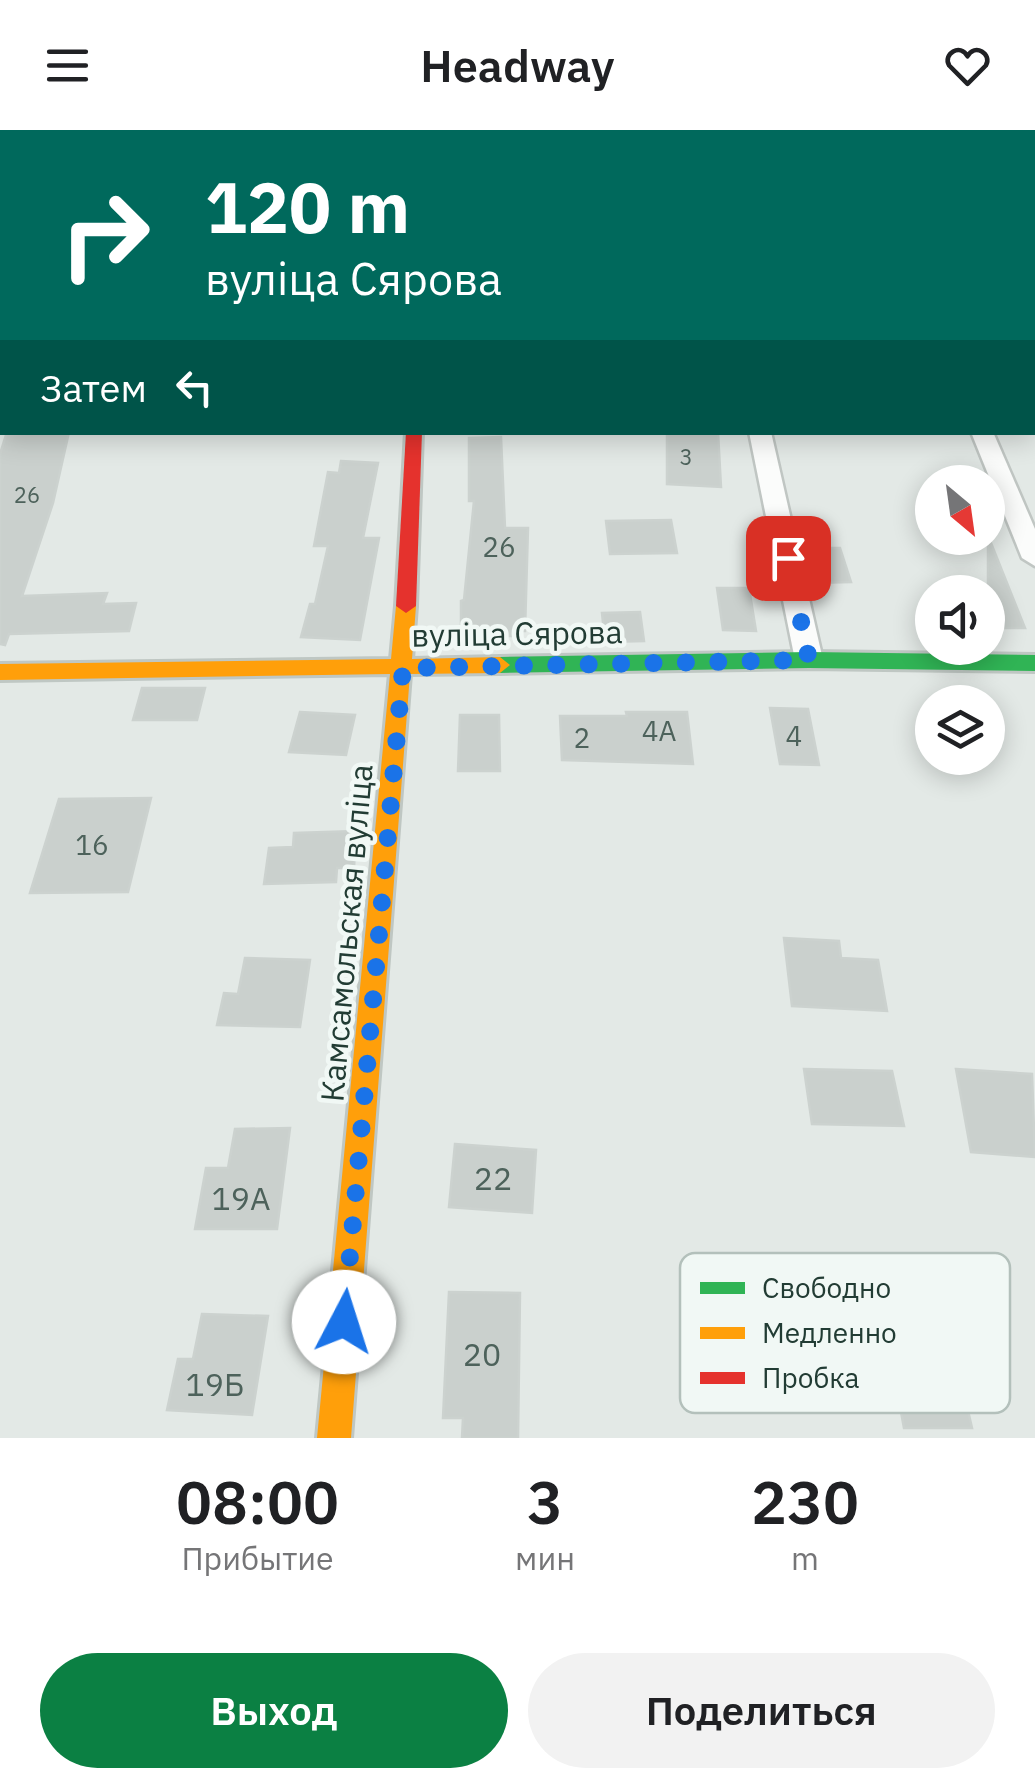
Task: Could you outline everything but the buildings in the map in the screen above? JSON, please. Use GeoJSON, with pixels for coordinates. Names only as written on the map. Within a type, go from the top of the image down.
{"type":"FeatureCollection","features":[{"type":"Feature","properties":{"kind":"street","name":"Камсамольская вуліца"},"geometry":{"type":"LineString","coordinates":[[334,1438],[403,668],[414,435]]}},
{"type":"Feature","properties":{"kind":"street"},"geometry":{"type":"LineString","coordinates":[[761,435],[809,660]]}},
{"type":"Feature","properties":{"kind":"street"},"geometry":{"type":"LineString","coordinates":[[983,435],[1035,558]]}},
{"type":"Feature","properties":{"kind":"street","name":"вуліца Сярова"},"geometry":{"type":"LineString","coordinates":[[0,672],[809,660],[1035,663]]}},
{"type":"Feature","properties":{"kind":"traffic: fast"},"geometry":{"type":"LineString","coordinates":[[500,665],[809,660],[1035,663]]}},
{"type":"Feature","properties":{"kind":"traffic: slow"},"geometry":{"type":"LineString","coordinates":[[334,1438],[406,606]]}},
{"type":"Feature","properties":{"kind":"traffic: slow"},"geometry":{"type":"LineString","coordinates":[[0,672],[500,665]]}},
{"type":"Feature","properties":{"kind":"traffic: jam"},"geometry":{"type":"LineString","coordinates":[[406,606],[414,435]]}},
{"type":"Feature","properties":{"kind":"route"},"geometry":{"type":"LineString","coordinates":[[344,1322],[403,668],[809,660],[788,558]]}}]}
